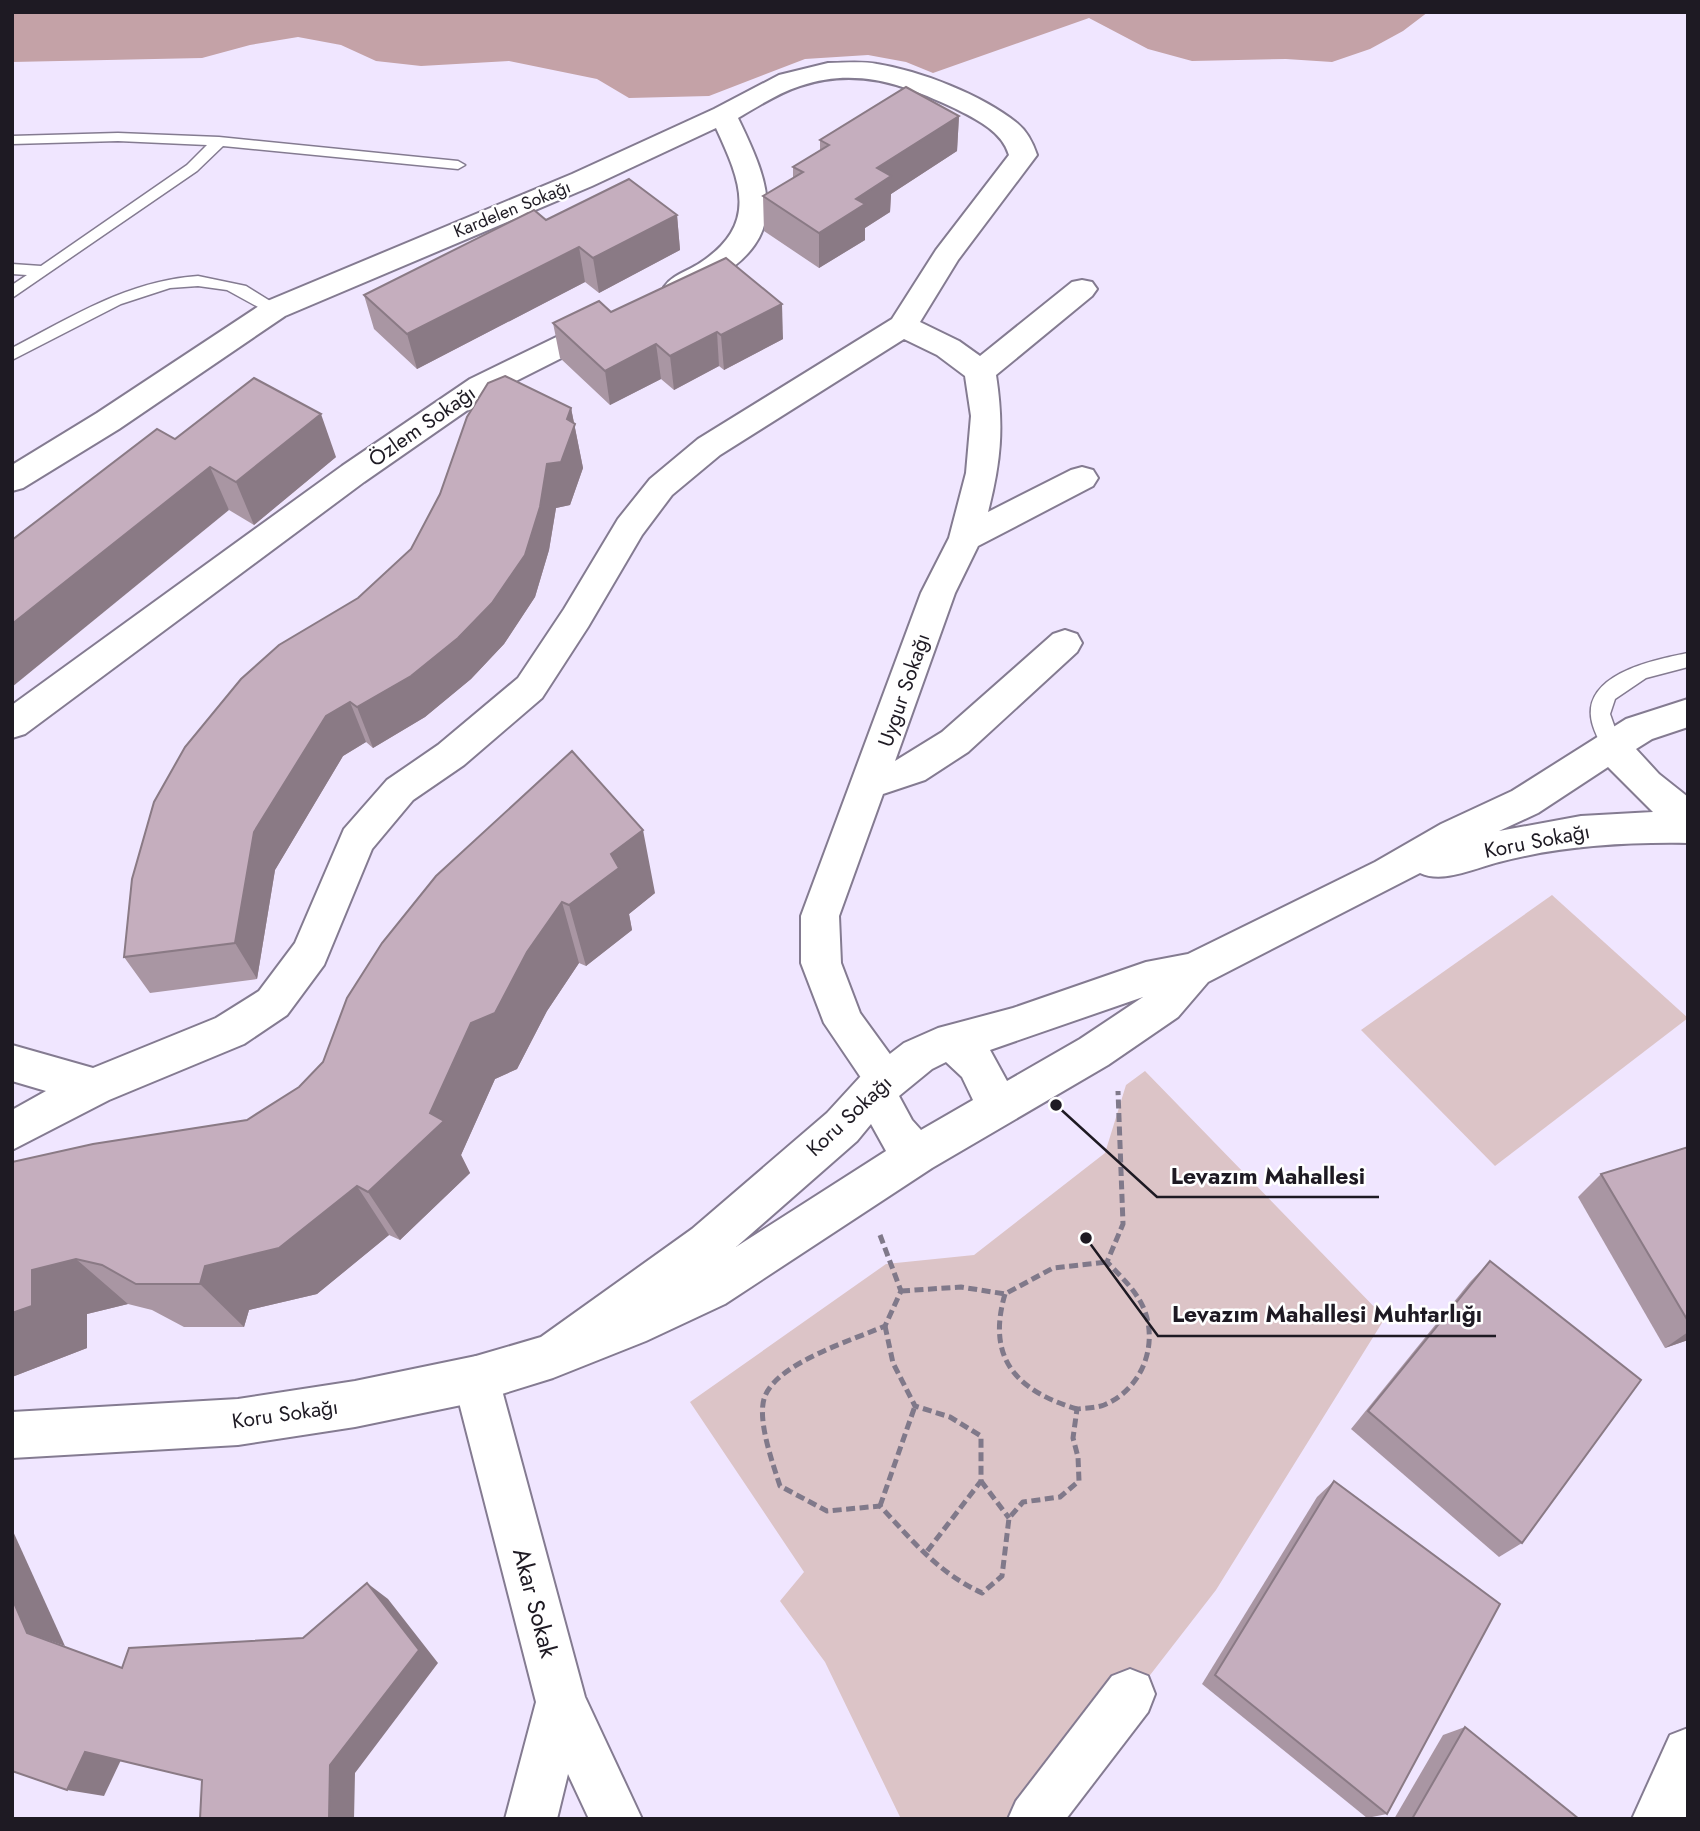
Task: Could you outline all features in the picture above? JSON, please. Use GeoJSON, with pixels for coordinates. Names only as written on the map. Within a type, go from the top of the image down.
{"type":"FeatureCollection","features":[{"type":"Feature","properties":{"kind":"street","name":"Kardelen Sokağı"},"geometry":{"type":"LineString","coordinates":[[12,480],[108,421],[275,309],[582,180],[723,115],[788,81],[828,71],[875,71],[916,81],[971,106],[1009,129],[1019,142],[1023,155],[946,256],[903,326]]}},
{"type":"Feature","properties":{"kind":"street","name":"Özlem Sokağı"},"geometry":{"type":"LineString","coordinates":[[12,724],[353,474],[481,386],[702,275],[740,246],[753,224],[755,188],[723,115]]}},
{"type":"Feature","properties":{"kind":"street"},"geometry":{"type":"LineString","coordinates":[[12,1131],[94,1087],[230,1031],[273,1003],[310,953],[356,840],[400,790],[451,755],[530,688],[576,618],[630,527],[661,487],[709,447],[903,326],[948,348],[980,372],[1082,289]]}},
{"type":"Feature","properties":{"kind":"street","name":"Uygur Sokağı"},"geometry":{"type":"LineString","coordinates":[[899,1165],[897,1134],[881,1086],[844,1023],[821,963],[820,916],[841,854],[871,783],[938,593],[965,538],[982,473],[987,416],[980,372]]}},
{"type":"Feature","properties":{"kind":"street"},"geometry":{"type":"LineString","coordinates":[[965,538],[1082,478]]}},
{"type":"Feature","properties":{"kind":"street"},"geometry":{"type":"LineString","coordinates":[[871,783],[912,770],[955,742],[1065,643]]}},
{"type":"Feature","properties":{"kind":"street","name":"Koru Sokağı"},"geometry":{"type":"LineString","coordinates":[[553,1356],[707,1244],[842,1127],[881,1086],[918,1056],[939,1046],[1013,1026],[1146,979],[1194,970],[1388,873],[1454,835],[1525,802],[1639,729],[1688,713]]}},
{"type":"Feature","properties":{"kind":"street"},"geometry":{"type":"LineString","coordinates":[[1611,745],[1632,771],[1664,802],[1688,816]]}},
{"type":"Feature","properties":{"kind":"street","name":"Koru Sokağı"},"geometry":{"type":"LineString","coordinates":[[1388,873],[1518,842],[1590,830],[1688,828]]}},
{"type":"Feature","properties":{"kind":"street","name":"Koru Sokağı"},"geometry":{"type":"LineString","coordinates":[[12,1435],[237,1422],[355,1405],[476,1379],[553,1356],[631,1326],[709,1289],[899,1165],[1038,1082],[1094,1052],[1164,1005],[1194,970]]}},
{"type":"Feature","properties":{"kind":"street"},"geometry":{"type":"LineString","coordinates":[[956,1042],[980,1068],[992,1090],[996,1108]]}},
{"type":"Feature","properties":{"kind":"street"},"geometry":{"type":"LineString","coordinates":[[12,1063],[94,1087]]}},
{"type":"Feature","properties":{"kind":"street","name":"Akar Sokak"},"geometry":{"type":"LineString","coordinates":[[476,1379],[561,1702],[616,1819]]}},
{"type":"Feature","properties":{"kind":"street"},"geometry":{"type":"LineString","coordinates":[[1034,1819],[1130,1694]]}},
{"type":"Feature","properties":{"kind":"street"},"geometry":{"type":"LineString","coordinates":[[531,1819],[561,1702]]}},
{"type":"Feature","properties":{"kind":"street"},"geometry":{"type":"LineString","coordinates":[[1658,1819],[1688,1753]]}},
{"type":"Feature","properties":{"kind":"lane"},"geometry":{"type":"LineString","coordinates":[[12,140],[118,137],[219,141],[458,165]]}},
{"type":"Feature","properties":{"kind":"lane"},"geometry":{"type":"LineString","coordinates":[[12,293],[192,168],[219,141]]}},
{"type":"Feature","properties":{"kind":"lane"},"geometry":{"type":"LineString","coordinates":[[12,269],[44,271]]}},
{"type":"Feature","properties":{"kind":"lane"},"geometry":{"type":"LineString","coordinates":[[12,355],[117,300],[161,284],[196,281],[229,285],[275,309]]}},
{"type":"Feature","properties":{"kind":"lane"},"geometry":{"type":"LineString","coordinates":[[1611,745],[1602,725],[1602,704],[1616,684],[1658,667],[1688,660]]}},
{"type":"Feature","properties":{"kind":"path"},"geometry":{"type":"LineString","coordinates":[[1094,1052],[1117,1087],[1123,1224],[1107,1262]]}},
{"type":"Feature","properties":{"kind":"path"},"geometry":{"type":"LineString","coordinates":[[899,1165],[880,1234],[901,1291],[886,1326],[893,1363],[915,1406],[950,1417],[981,1436],[983,1464],[981,1481],[925,1554]]}},
{"type":"Feature","properties":{"kind":"path"},"geometry":{"type":"LineString","coordinates":[[901,1291],[961,1287],[1005,1294],[1035,1275],[1065,1263],[1107,1262],[1138,1297],[1150,1332],[1146,1366],[1129,1390],[1104,1405],[1077,1409],[1054,1403],[1033,1391],[1009,1369],[997,1329],[1005,1294]]}},
{"type":"Feature","properties":{"kind":"path"},"geometry":{"type":"LineString","coordinates":[[880,1506],[827,1511],[780,1486],[765,1439],[764,1397],[780,1376],[886,1326]]}},
{"type":"Feature","properties":{"kind":"path"},"geometry":{"type":"LineString","coordinates":[[880,1506],[915,1406]]}},
{"type":"Feature","properties":{"kind":"path"},"geometry":{"type":"LineString","coordinates":[[880,1506],[925,1554],[956,1581],[982,1592],[1002,1576],[1009,1518],[1023,1502],[1060,1497],[1079,1481],[1078,1457],[1073,1438],[1077,1409]]}},
{"type":"Feature","properties":{"kind":"path"},"geometry":{"type":"LineString","coordinates":[[981,1481],[1009,1518]]}},
{"type":"Feature","properties":{"kind":"shaded area"},"geometry":{"type":"Polygon","coordinates":[[[12,12],[1428,12],[1403,31],[1370,49],[1332,62],[1286,59],[1192,61],[1148,49],[1089,18],[933,73],[906,62],[868,55],[805,59],[709,96],[629,98],[597,79],[509,61],[421,66],[376,61],[341,45],[298,37],[250,45],[202,58],[12,62],[12,12]]]}},
{"type":"Feature","properties":{"kind":"shaded area"},"geometry":{"type":"Polygon","coordinates":[[[1552,895],[1688,1018],[1495,1166],[1361,1030],[1552,895]]]}},
{"type":"Feature","properties":{"kind":"shaded area"},"geometry":{"type":"Polygon","coordinates":[[[1145,1071],[1385,1318],[1216,1590],[1116,1719],[1019,1819],[901,1819],[825,1662],[780,1601],[804,1572],[690,1402],[886,1264],[974,1255],[1105,1153],[1126,1085],[1145,1071]]]}},
{"type":"Feature","properties":{"kind":"building"},"geometry":{"type":"Polygon","coordinates":[[[906,87],[959,116],[877,168],[891,176],[856,199],[865,204],[819,233],[763,196],[803,172],[793,167],[829,145],[820,140],[906,87]]]}},
{"type":"Feature","properties":{"kind":"building"},"geometry":{"type":"Polygon","coordinates":[[[629,179],[677,215],[593,258],[579,247],[407,334],[364,295],[534,210],[546,220],[629,179]]]}},
{"type":"Feature","properties":{"kind":"building"},"geometry":{"type":"Polygon","coordinates":[[[726,258],[782,304],[721,335],[717,332],[670,356],[656,344],[605,371],[553,323],[599,301],[611,312],[726,258]]]}},
{"type":"Feature","properties":{"kind":"building"},"geometry":{"type":"Polygon","coordinates":[[[505,376],[571,408],[567,419],[575,424],[561,462],[547,464],[540,507],[525,555],[492,603],[458,638],[411,676],[357,707],[350,702],[326,716],[254,832],[235,943],[124,957],[132,879],[154,802],[185,747],[241,679],[279,645],[358,598],[411,549],[440,494],[467,417],[488,383],[505,376]]]}},
{"type":"Feature","properties":{"kind":"building"},"geometry":{"type":"Polygon","coordinates":[[[254,378],[321,414],[236,482],[210,467],[12,624],[12,540],[157,429],[175,439],[254,378]]]}},
{"type":"Feature","properties":{"kind":"building"},"geometry":{"type":"Polygon","coordinates":[[[572,751],[643,830],[611,854],[619,868],[569,905],[562,902],[527,952],[495,1013],[471,1023],[430,1113],[444,1121],[368,1192],[357,1186],[279,1248],[205,1266],[200,1284],[136,1284],[102,1265],[76,1259],[32,1270],[32,1306],[12,1313],[12,1162],[93,1144],[247,1120],[299,1087],[323,1062],[347,998],[382,943],[436,876],[572,751]]]}},
{"type":"Feature","properties":{"kind":"building"},"geometry":{"type":"Polygon","coordinates":[[[1688,1147],[1688,1321],[1601,1174],[1688,1147]]]}},
{"type":"Feature","properties":{"kind":"building"},"geometry":{"type":"Polygon","coordinates":[[[1490,1261],[1641,1380],[1522,1543],[1368,1411],[1490,1261]]]}},
{"type":"Feature","properties":{"kind":"building"},"geometry":{"type":"Polygon","coordinates":[[[1334,1481],[1500,1604],[1387,1814],[1215,1675],[1334,1481]]]}},
{"type":"Feature","properties":{"kind":"building"},"geometry":{"type":"Polygon","coordinates":[[[367,1583],[419,1650],[330,1765],[329,1819],[200,1819],[202,1780],[85,1752],[67,1790],[12,1771],[12,1598],[27,1633],[122,1668],[129,1648],[303,1638],[367,1583]]]}},
{"type":"Feature","properties":{"kind":"building"},"geometry":{"type":"Polygon","coordinates":[[[1465,1727],[1579,1819],[1412,1819],[1465,1727]]]}},
{"type":"Feature","properties":{"kind":"place","name":"Levazım Mahallesi"},"geometry":{"type":"Point","coordinates":[1056,1105]}},
{"type":"Feature","properties":{"kind":"place","name":"Levazım Mahallesi Muhtarlığı"},"geometry":{"type":"Point","coordinates":[1086,1238]}}]}
